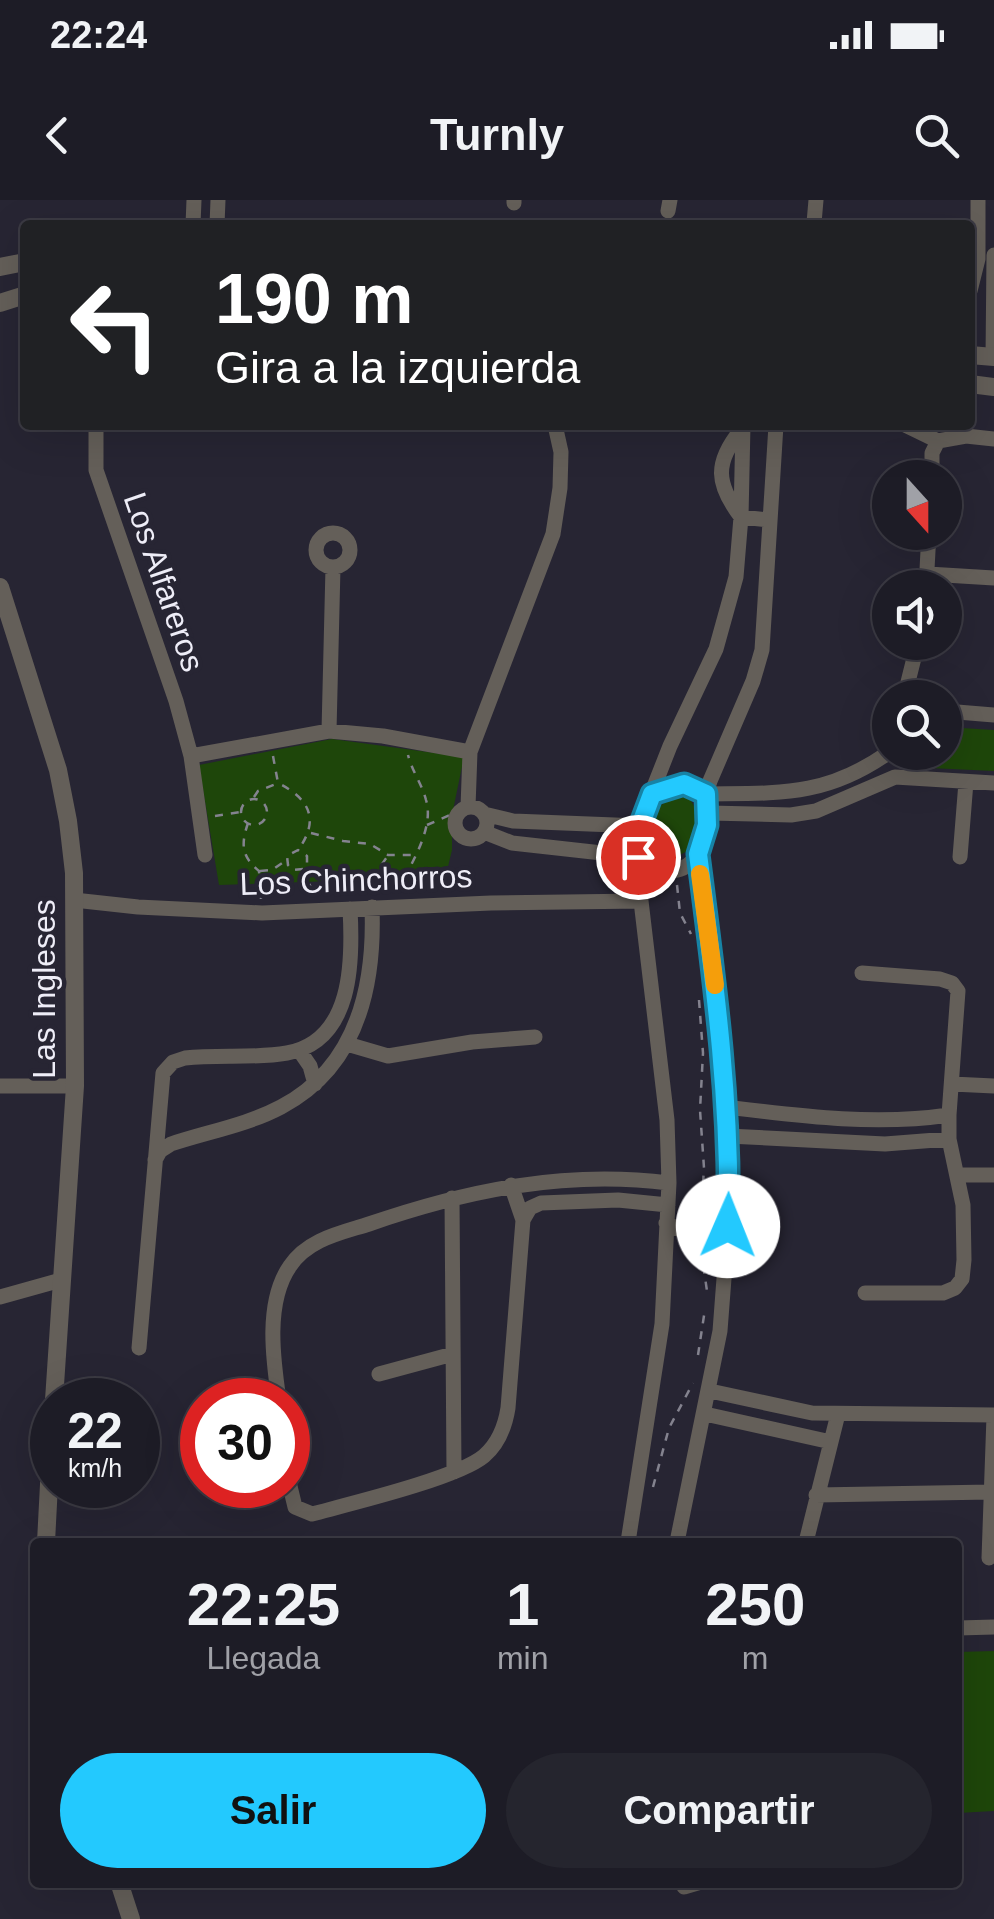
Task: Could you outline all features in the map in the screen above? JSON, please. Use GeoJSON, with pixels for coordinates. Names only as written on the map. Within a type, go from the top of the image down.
{"type":"FeatureCollection","features":[{"type":"Feature","properties":{"kind":"street"},"geometry":{"type":"LineString","coordinates":[[975,271],[978,200]]}},
{"type":"Feature","properties":{"kind":"street"},"geometry":{"type":"LineString","coordinates":[[994,256],[994,358]]}},
{"type":"Feature","properties":{"kind":"street","name":"Los Alfareros"},"geometry":{"type":"LineString","coordinates":[[96,430],[96,470],[176,701],[190,756],[205,855]]}},
{"type":"Feature","properties":{"kind":"street"},"geometry":{"type":"LineString","coordinates":[[484,814],[484,832],[470,840],[460,836],[454,827],[463,809],[470,752],[552,534],[561,470],[555,430]]}},
{"type":"Feature","properties":{"kind":"street"},"geometry":{"type":"LineString","coordinates":[[629,1538],[660,1342],[669,1183],[667,1120],[641,901],[640,826],[670,746],[716,649],[736,577],[742,430]]}},
{"type":"Feature","properties":{"kind":"street"},"geometry":{"type":"LineString","coordinates":[[484,832],[512,843],[639,861],[659,871],[692,864],[709,813],[706,794],[762,650],[776,430]]}},
{"type":"Feature","properties":{"kind":"street"},"geometry":{"type":"LineString","coordinates":[[915,430],[938,441],[966,436],[994,438]]}},
{"type":"Feature","properties":{"kind":"street"},"geometry":{"type":"LineString","coordinates":[[932,460],[938,441]]}},
{"type":"Feature","properties":{"kind":"street"},"geometry":{"type":"LineString","coordinates":[[741,517],[769,520]]}},
{"type":"Feature","properties":{"kind":"street"},"geometry":{"type":"LineString","coordinates":[[329,731],[334,567]]}},
{"type":"Feature","properties":{"kind":"street"},"geometry":{"type":"LineString","coordinates":[[962,579],[994,578]]}},
{"type":"Feature","properties":{"kind":"street","name":"Las Ingleses"},"geometry":{"type":"LineString","coordinates":[[0,587],[64,795],[72,846],[75,1086],[55,1378]]}},
{"type":"Feature","properties":{"kind":"street"},"geometry":{"type":"LineString","coordinates":[[962,712],[994,714]]}},
{"type":"Feature","properties":{"kind":"street"},"geometry":{"type":"LineString","coordinates":[[190,756],[329,731],[404,739],[470,752]]}},
{"type":"Feature","properties":{"kind":"street"},"geometry":{"type":"LineString","coordinates":[[652,794],[684,784],[706,794],[788,793],[842,780],[872,761]]}},
{"type":"Feature","properties":{"kind":"street"},"geometry":{"type":"LineString","coordinates":[[889,770],[895,777]]}},
{"type":"Feature","properties":{"kind":"street"},"geometry":{"type":"LineString","coordinates":[[709,813],[816,812],[895,777],[994,783]]}},
{"type":"Feature","properties":{"kind":"street"},"geometry":{"type":"LineString","coordinates":[[960,858],[966,782]]}},
{"type":"Feature","properties":{"kind":"street"},"geometry":{"type":"LineString","coordinates":[[463,809],[477,808],[484,814],[513,822],[640,826]]}},
{"type":"Feature","properties":{"kind":"street"},"geometry":{"type":"LineString","coordinates":[[678,1538],[720,1331],[728,1226],[723,1057],[698,854]]}},
{"type":"Feature","properties":{"kind":"street","name":"Los Chinchorros"},"geometry":{"type":"LineString","coordinates":[[74,900],[138,908],[262,913],[641,901]]}},
{"type":"Feature","properties":{"kind":"street"},"geometry":{"type":"LineString","coordinates":[[154,1160],[164,1147],[280,1108],[315,1084],[347,1044],[367,991],[372,907]]}},
{"type":"Feature","properties":{"kind":"street"},"geometry":{"type":"LineString","coordinates":[[139,1348],[163,1073],[173,1062],[299,1050],[319,1040],[344,996],[351,954],[350,909]]}},
{"type":"Feature","properties":{"kind":"street"},"geometry":{"type":"LineString","coordinates":[[862,973],[940,979],[952,983],[958,991],[948,1115],[964,1222],[962,1279],[955,1288],[943,1293],[865,1293]]}},
{"type":"Feature","properties":{"kind":"street"},"geometry":{"type":"LineString","coordinates":[[347,1044],[388,1056],[472,1042],[535,1037]]}},
{"type":"Feature","properties":{"kind":"street"},"geometry":{"type":"LineString","coordinates":[[299,1050],[310,1066],[315,1084]]}},
{"type":"Feature","properties":{"kind":"street"},"geometry":{"type":"LineString","coordinates":[[952,1084],[994,1086]]}},
{"type":"Feature","properties":{"kind":"street"},"geometry":{"type":"LineString","coordinates":[[0,1086],[75,1086]]}},
{"type":"Feature","properties":{"kind":"street"},"geometry":{"type":"LineString","coordinates":[[726,1106],[855,1120],[913,1120],[948,1115]]}},
{"type":"Feature","properties":{"kind":"street"},"geometry":{"type":"LineString","coordinates":[[158,1118],[168,1136],[184,1140]]}},
{"type":"Feature","properties":{"kind":"street"},"geometry":{"type":"LineString","coordinates":[[728,1136],[885,1144],[950,1139]]}},
{"type":"Feature","properties":{"kind":"street"},"geometry":{"type":"LineString","coordinates":[[958,1175],[994,1175]]}},
{"type":"Feature","properties":{"kind":"street"},"geometry":{"type":"LineString","coordinates":[[276,1378],[276,1306],[282,1279],[294,1260],[325,1239],[452,1198],[510,1185],[595,1177],[669,1183]]}},
{"type":"Feature","properties":{"kind":"street"},"geometry":{"type":"LineString","coordinates":[[297,1508],[312,1514],[454,1472],[484,1456],[498,1438],[507,1419],[522,1220],[510,1185]]}},
{"type":"Feature","properties":{"kind":"street"},"geometry":{"type":"LineString","coordinates":[[452,1198],[454,1472]]}},
{"type":"Feature","properties":{"kind":"street"},"geometry":{"type":"LineString","coordinates":[[522,1220],[530,1208],[541,1203],[605,1200],[668,1205]]}},
{"type":"Feature","properties":{"kind":"street"},"geometry":{"type":"LineString","coordinates":[[666,1223],[699,1233],[728,1226]]}},
{"type":"Feature","properties":{"kind":"street"},"geometry":{"type":"LineString","coordinates":[[0,1297],[60,1280]]}},
{"type":"Feature","properties":{"kind":"street"},"geometry":{"type":"LineString","coordinates":[[379,1374],[453,1354]]}},
{"type":"Feature","properties":{"kind":"street"},"geometry":{"type":"LineString","coordinates":[[710,1391],[796,1410],[838,1414],[994,1415],[989,1558]]}},
{"type":"Feature","properties":{"kind":"street"},"geometry":{"type":"LineString","coordinates":[[704,1414],[831,1442]]}},
{"type":"Feature","properties":{"kind":"street"},"geometry":{"type":"LineString","coordinates":[[807,1538],[838,1414]]}},
{"type":"Feature","properties":{"kind":"street"},"geometry":{"type":"LineString","coordinates":[[816,1495],[990,1492]]}},
{"type":"Feature","properties":{"kind":"street"},"geometry":{"type":"LineString","coordinates":[[46,1538],[48,1508]]}},
{"type":"Feature","properties":{"kind":"street"},"geometry":{"type":"LineString","coordinates":[[962,1628],[994,1627]]}},
{"type":"Feature","properties":{"kind":"street"},"geometry":{"type":"LineString","coordinates":[[121,1888],[131,1919]]}},
{"type":"Feature","properties":{"kind":"path"},"geometry":{"type":"LineString","coordinates":[[390,906],[426,825],[426,800],[412,774],[404,739]]}},
{"type":"Feature","properties":{"kind":"path"},"geometry":{"type":"LineString","coordinates":[[271,740],[278,784]]}},
{"type":"Feature","properties":{"kind":"path"},"geometry":{"type":"LineString","coordinates":[[278,784],[294,792],[305,804],[312,821],[310,833],[287,860],[272,870],[259,871],[248,862],[242,844],[248,823],[242,812],[244,804],[258,791],[278,784]]}},
{"type":"Feature","properties":{"kind":"path"},"geometry":{"type":"LineString","coordinates":[[248,823],[262,822],[267,813],[264,803],[252,799]]}},
{"type":"Feature","properties":{"kind":"path"},"geometry":{"type":"LineString","coordinates":[[426,825],[463,809]]}},
{"type":"Feature","properties":{"kind":"path"},"geometry":{"type":"LineString","coordinates":[[199,818],[242,812]]}},
{"type":"Feature","properties":{"kind":"path"},"geometry":{"type":"LineString","coordinates":[[310,833],[370,844],[388,856],[415,855]]}},
{"type":"Feature","properties":{"kind":"path"},"geometry":{"type":"LineString","coordinates":[[298,850],[308,859],[303,869],[320,910]]}},
{"type":"Feature","properties":{"kind":"path"},"geometry":{"type":"LineString","coordinates":[[350,909],[388,856]]}},
{"type":"Feature","properties":{"kind":"path"},"geometry":{"type":"LineString","coordinates":[[287,860],[290,868],[303,869]]}},
{"type":"Feature","properties":{"kind":"path"},"geometry":{"type":"LineString","coordinates":[[682,869],[677,904],[694,942]]}},
{"type":"Feature","properties":{"kind":"path"},"geometry":{"type":"LineString","coordinates":[[259,871],[262,913]]}},
{"type":"Feature","properties":{"kind":"path"},"geometry":{"type":"LineString","coordinates":[[699,995],[704,1168],[699,1233],[707,1293]]}},
{"type":"Feature","properties":{"kind":"path"},"geometry":{"type":"LineString","coordinates":[[698,1361],[706,1307]]}},
{"type":"Feature","properties":{"kind":"path"},"geometry":{"type":"LineString","coordinates":[[653,1487],[670,1428],[695,1374]]}},
{"type":"Feature","properties":{"kind":"green space"},"geometry":{"type":"Polygon","coordinates":[[[962,728],[994,730],[994,771],[962,770],[962,728]]]}},
{"type":"Feature","properties":{"kind":"green space"},"geometry":{"type":"Polygon","coordinates":[[[332,739],[464,757],[444,883],[219,885],[199,765],[332,739]]]}},
{"type":"Feature","properties":{"kind":"green space"},"geometry":{"type":"Polygon","coordinates":[[[676,795],[690,799],[699,815],[688,851],[666,861],[653,858],[646,849],[657,808],[676,795]]]}},
{"type":"Feature","properties":{"kind":"green space"},"geometry":{"type":"Polygon","coordinates":[[[994,1651],[994,1811],[962,1813],[962,1652],[994,1651]]]}},
{"type":"Feature","properties":{"kind":"slow traffic"},"geometry":{"type":"LineString","coordinates":[[700,874],[715,985]]}},
{"type":"Feature","properties":{"kind":"route"},"geometry":{"type":"LineString","coordinates":[[638,857],[640,826],[652,794],[684,784],[706,794],[709,813],[698,854],[723,1057],[728,1226]]}}]}
